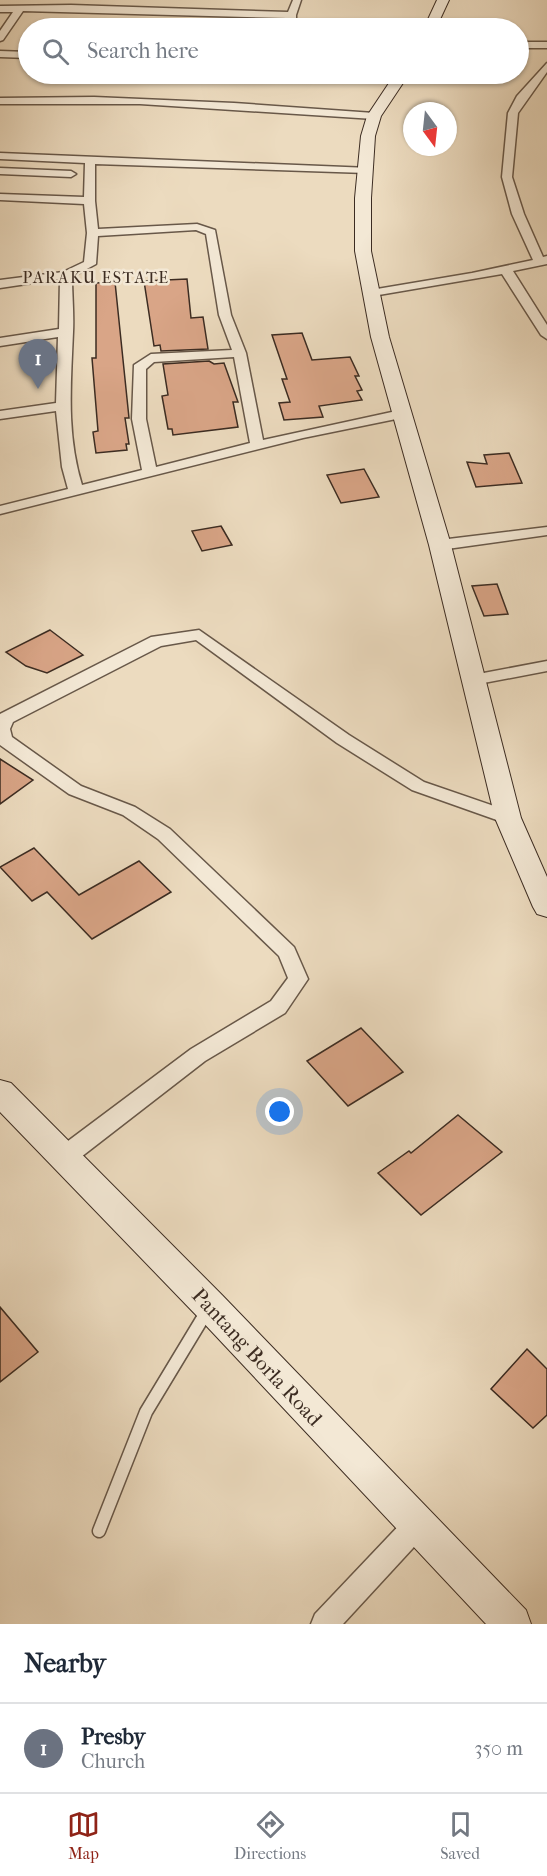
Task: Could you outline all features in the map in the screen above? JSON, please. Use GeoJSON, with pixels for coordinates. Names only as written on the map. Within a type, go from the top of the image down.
{"type":"FeatureCollection","features":[{"type":"Feature","properties":{"kind":"street"},"geometry":{"type":"LineString","coordinates":[[291,18],[297,0]]}},
{"type":"Feature","properties":{"kind":"street"},"geometry":{"type":"LineString","coordinates":[[435,18],[443,0]]}},
{"type":"Feature","properties":{"kind":"street"},"geometry":{"type":"LineString","coordinates":[[0,9],[71,8],[291,15]]}},
{"type":"Feature","properties":{"kind":"street"},"geometry":{"type":"LineString","coordinates":[[0,38],[19,10]]}},
{"type":"Feature","properties":{"kind":"street"},"geometry":{"type":"LineString","coordinates":[[529,45],[547,45]]}},
{"type":"Feature","properties":{"kind":"street"},"geometry":{"type":"LineString","coordinates":[[0,54],[18,55]]}},
{"type":"Feature","properties":{"kind":"street"},"geometry":{"type":"LineString","coordinates":[[371,294],[506,270],[543,261],[518,214],[507,177],[513,113],[521,98],[547,66]]}},
{"type":"Feature","properties":{"kind":"street"},"geometry":{"type":"LineString","coordinates":[[395,84],[374,116],[368,136],[363,251],[371,294],[401,414],[440,545],[508,818],[541,878],[547,907]]}},
{"type":"Feature","properties":{"kind":"street"},"geometry":{"type":"LineString","coordinates":[[0,102],[154,100],[374,116]]}},
{"type":"Feature","properties":{"kind":"street"},"geometry":{"type":"LineString","coordinates":[[0,156],[90,162],[366,170]]}},
{"type":"Feature","properties":{"kind":"street"},"geometry":{"type":"LineString","coordinates":[[3,174],[13,157]]}},
{"type":"Feature","properties":{"kind":"street"},"geometry":{"type":"LineString","coordinates":[[0,284],[66,275],[90,264],[93,233],[89,201],[90,162]]}},
{"type":"Feature","properties":{"kind":"street"},"geometry":{"type":"LineString","coordinates":[[3,174],[71,174]]}},
{"type":"Feature","properties":{"kind":"street"},"geometry":{"type":"LineString","coordinates":[[0,197],[89,201]]}},
{"type":"Feature","properties":{"kind":"street"},"geometry":{"type":"LineString","coordinates":[[93,233],[197,226],[211,232],[225,315],[240,353],[257,445]]}},
{"type":"Feature","properties":{"kind":"street"},"geometry":{"type":"LineString","coordinates":[[506,270],[547,335]]}},
{"type":"Feature","properties":{"kind":"street"},"geometry":{"type":"LineString","coordinates":[[66,275],[67,468],[75,491]]}},
{"type":"Feature","properties":{"kind":"street"},"geometry":{"type":"LineString","coordinates":[[0,342],[67,332]]}},
{"type":"Feature","properties":{"kind":"street"},"geometry":{"type":"LineString","coordinates":[[150,472],[139,419],[139,368],[152,358],[240,353]]}},
{"type":"Feature","properties":{"kind":"street"},"geometry":{"type":"LineString","coordinates":[[0,415],[65,406]]}},
{"type":"Feature","properties":{"kind":"street"},"geometry":{"type":"LineString","coordinates":[[0,510],[257,445],[401,414]]}},
{"type":"Feature","properties":{"kind":"street"},"geometry":{"type":"LineString","coordinates":[[440,545],[547,531]]}},
{"type":"Feature","properties":{"kind":"street"},"geometry":{"type":"LineString","coordinates":[[64,1157],[198,1055],[278,1006],[298,980],[287,952],[164,834],[129,811],[75,790],[28,757],[5,740],[1,729],[6,718],[157,641],[199,635],[343,739],[418,786],[508,818]]}},
{"type":"Feature","properties":{"kind":"street"},"geometry":{"type":"LineString","coordinates":[[473,680],[547,666]]}},
{"type":"Feature","properties":{"kind":"street","name":"Pantang Borla Road"},"geometry":{"type":"LineString","coordinates":[[4,1102],[64,1157],[210,1306],[416,1526],[512,1624]]}},
{"type":"Feature","properties":{"kind":"street"},"geometry":{"type":"LineString","coordinates":[[325,1624],[416,1526]]}},
{"type":"Feature","properties":{"kind":"lane"},"geometry":{"type":"LineString","coordinates":[[99,1532],[146,1412],[210,1306]]}},
{"type":"Feature","properties":{"kind":"building"},"geometry":{"type":"Polygon","coordinates":[[[187,279],[191,318],[203,317],[208,349],[161,351],[160,345],[154,346],[144,281],[187,279]]]}},
{"type":"Feature","properties":{"kind":"building"},"geometry":{"type":"Polygon","coordinates":[[[115,282],[129,418],[125,418],[129,444],[126,444],[127,450],[96,453],[93,432],[98,431],[92,358],[96,358],[96,283],[115,282]]]}},
{"type":"Feature","properties":{"kind":"building"},"geometry":{"type":"Polygon","coordinates":[[[302,333],[312,360],[350,357],[359,376],[355,376],[362,390],[357,391],[362,400],[319,406],[323,417],[284,420],[279,403],[290,402],[282,379],[287,379],[272,335],[302,333]]]}},
{"type":"Feature","properties":{"kind":"building"},"geometry":{"type":"Polygon","coordinates":[[[209,361],[214,364],[224,363],[238,402],[233,402],[238,427],[173,435],[172,429],[168,429],[162,396],[168,395],[163,364],[209,361]]]}},
{"type":"Feature","properties":{"kind":"building"},"geometry":{"type":"Polygon","coordinates":[[[509,453],[522,483],[476,487],[467,462],[487,464],[484,455],[509,453]]]}},
{"type":"Feature","properties":{"kind":"building"},"geometry":{"type":"Polygon","coordinates":[[[364,469],[379,497],[341,503],[327,475],[364,469]]]}},
{"type":"Feature","properties":{"kind":"building"},"geometry":{"type":"Polygon","coordinates":[[[221,526],[232,545],[202,551],[192,531],[221,526]]]}},
{"type":"Feature","properties":{"kind":"building"},"geometry":{"type":"Polygon","coordinates":[[[497,584],[508,614],[484,616],[472,586],[497,584]]]}},
{"type":"Feature","properties":{"kind":"building"},"geometry":{"type":"Polygon","coordinates":[[[50,630],[83,655],[47,673],[26,666],[6,652],[50,630]]]}},
{"type":"Feature","properties":{"kind":"building"},"geometry":{"type":"Polygon","coordinates":[[[0,759],[33,780],[0,804],[0,759]]]}},
{"type":"Feature","properties":{"kind":"building"},"geometry":{"type":"Polygon","coordinates":[[[34,848],[79,895],[139,861],[171,892],[92,939],[47,892],[32,901],[0,867],[34,848]]]}},
{"type":"Feature","properties":{"kind":"building"},"geometry":{"type":"Polygon","coordinates":[[[361,1028],[403,1072],[348,1106],[307,1061],[361,1028]]]}},
{"type":"Feature","properties":{"kind":"building"},"geometry":{"type":"Polygon","coordinates":[[[458,1115],[502,1152],[421,1215],[378,1173],[409,1151],[411,1153],[458,1115]]]}},
{"type":"Feature","properties":{"kind":"building"},"geometry":{"type":"Polygon","coordinates":[[[0,1307],[38,1352],[0,1382],[0,1307]]]}},
{"type":"Feature","properties":{"kind":"building"},"geometry":{"type":"Polygon","coordinates":[[[527,1349],[547,1369],[547,1415],[533,1428],[491,1389],[527,1349]]]}},
{"type":"Feature","properties":{"kind":"place","name":"Presby"},"geometry":{"type":"Point","coordinates":[38,389]}},
{"type":"Feature","properties":{"kind":"district","name":"PARAKU ESTATE"},"geometry":{"type":"Point","coordinates":[96,277]}}]}
